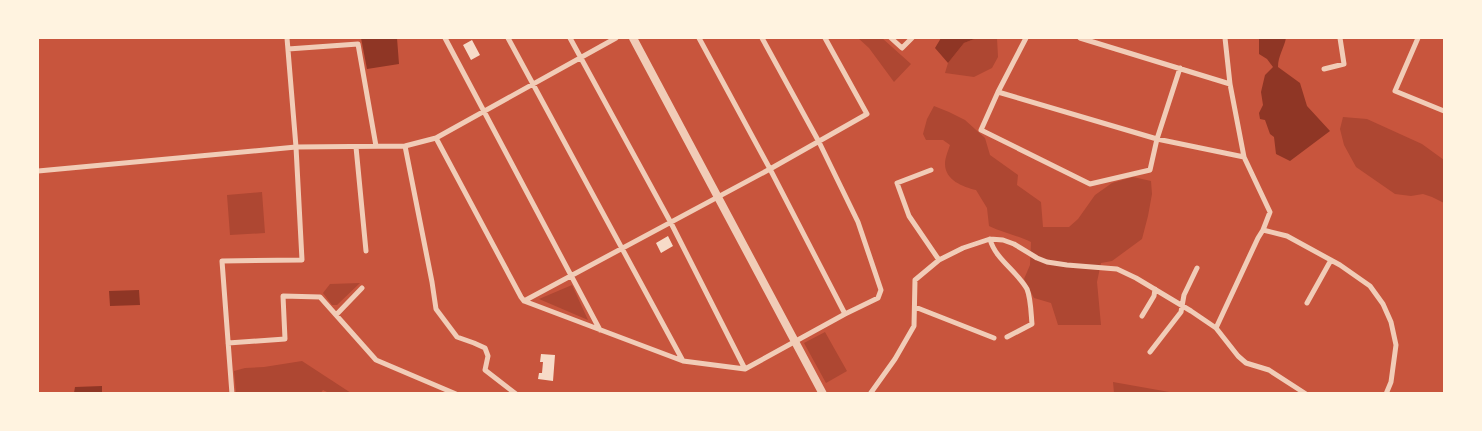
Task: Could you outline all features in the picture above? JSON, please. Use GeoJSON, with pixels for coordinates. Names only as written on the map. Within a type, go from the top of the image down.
{"type":"FeatureCollection","features":[{"type":"Feature","properties":{"kind":"street"},"geometry":{"type":"LineString","coordinates":[[232,394],[222,261],[302,260],[296,147],[287,38]]}},
{"type":"Feature","properties":{"kind":"street"},"geometry":{"type":"LineString","coordinates":[[445,38],[600,330]]}},
{"type":"Feature","properties":{"kind":"street"},"geometry":{"type":"LineString","coordinates":[[508,38],[683,361]]}},
{"type":"Feature","properties":{"kind":"street"},"geometry":{"type":"LineString","coordinates":[[570,38],[671,223],[745,369]]}},
{"type":"Feature","properties":{"kind":"street"},"geometry":{"type":"LineString","coordinates":[[38,171],[296,147],[405,146],[436,138],[616,38]]}},
{"type":"Feature","properties":{"kind":"street"},"geometry":{"type":"LineString","coordinates":[[632,38],[823,394]]}},
{"type":"Feature","properties":{"kind":"street"},"geometry":{"type":"LineString","coordinates":[[699,38],[770,169],[845,314]]}},
{"type":"Feature","properties":{"kind":"street"},"geometry":{"type":"LineString","coordinates":[[436,138],[524,301],[683,361],[745,369],[878,298],[881,290],[858,222],[819,142],[762,38]]}},
{"type":"Feature","properties":{"kind":"street"},"geometry":{"type":"LineString","coordinates":[[524,301],[671,223],[867,114],[825,38]]}},
{"type":"Feature","properties":{"kind":"street"},"geometry":{"type":"LineString","coordinates":[[891,38],[902,48],[912,38]]}},
{"type":"Feature","properties":{"kind":"street"},"geometry":{"type":"LineString","coordinates":[[1026,38],[981,130],[1090,184],[1150,170],[1180,68]]}},
{"type":"Feature","properties":{"kind":"street"},"geometry":{"type":"LineString","coordinates":[[1080,38],[1230,84]]}},
{"type":"Feature","properties":{"kind":"street"},"geometry":{"type":"LineString","coordinates":[[1216,328],[1270,212],[1244,157],[1230,84],[1225,38]]}},
{"type":"Feature","properties":{"kind":"street"},"geometry":{"type":"LineString","coordinates":[[1324,69],[1344,64],[1340,38]]}},
{"type":"Feature","properties":{"kind":"street"},"geometry":{"type":"LineString","coordinates":[[1418,38],[1395,92],[1444,111]]}},
{"type":"Feature","properties":{"kind":"street"},"geometry":{"type":"LineString","coordinates":[[288,49],[358,44],[376,146]]}},
{"type":"Feature","properties":{"kind":"street"},"geometry":{"type":"LineString","coordinates":[[998,92],[1158,139],[1244,157]]}},
{"type":"Feature","properties":{"kind":"street"},"geometry":{"type":"LineString","coordinates":[[356,146],[366,251]]}},
{"type":"Feature","properties":{"kind":"street"},"geometry":{"type":"LineString","coordinates":[[405,146],[436,309],[457,338],[485,348],[488,356],[485,370],[516,394]]}},
{"type":"Feature","properties":{"kind":"street"},"geometry":{"type":"LineString","coordinates":[[931,170],[897,183],[909,216],[939,260]]}},
{"type":"Feature","properties":{"kind":"street"},"geometry":{"type":"LineString","coordinates":[[1263,230],[1287,236],[1331,260],[1370,286],[1383,304],[1391,322],[1396,345],[1391,382],[1386,394]]}},
{"type":"Feature","properties":{"kind":"street"},"geometry":{"type":"LineString","coordinates":[[990,239],[992,247],[1028,291],[1032,324],[1007,337]]}},
{"type":"Feature","properties":{"kind":"street"},"geometry":{"type":"LineString","coordinates":[[870,394],[895,359],[914,326],[915,280],[939,260],[963,248],[990,239],[1003,240],[1014,244],[1047,262],[1118,269],[1155,289],[1216,328],[1238,356],[1246,362],[1269,370],[1306,394]]}},
{"type":"Feature","properties":{"kind":"street"},"geometry":{"type":"LineString","coordinates":[[1307,303],[1331,260]]}},
{"type":"Feature","properties":{"kind":"street"},"geometry":{"type":"LineString","coordinates":[[1150,352],[1181,312],[1184,295],[1197,268]]}},
{"type":"Feature","properties":{"kind":"street"},"geometry":{"type":"LineString","coordinates":[[336,315],[362,288]]}},
{"type":"Feature","properties":{"kind":"street"},"geometry":{"type":"LineString","coordinates":[[1142,316],[1154,296],[1155,289]]}},
{"type":"Feature","properties":{"kind":"street"},"geometry":{"type":"LineString","coordinates":[[228,343],[286,339],[283,296],[320,297],[376,360],[456,394]]}},
{"type":"Feature","properties":{"kind":"street"},"geometry":{"type":"LineString","coordinates":[[915,307],[994,338]]}},
{"type":"Feature","properties":{"kind":"shaded area"},"geometry":{"type":"Polygon","coordinates":[[[361,38],[397,38],[399,64],[367,69],[361,38]]]}},
{"type":"Feature","properties":{"kind":"shaded area"},"geometry":{"type":"Polygon","coordinates":[[[858,38],[882,38],[911,64],[894,82],[869,48],[858,38]]]}},
{"type":"Feature","properties":{"kind":"shaded area"},"geometry":{"type":"Polygon","coordinates":[[[941,38],[977,38],[964,43],[948,63],[935,48],[941,38]]]}},
{"type":"Feature","properties":{"kind":"shaded area"},"geometry":{"type":"Polygon","coordinates":[[[977,38],[997,38],[998,57],[992,68],[974,77],[945,73],[948,63],[964,43],[977,38]]]}},
{"type":"Feature","properties":{"kind":"shaded area"},"geometry":{"type":"Polygon","coordinates":[[[1259,38],[1286,38],[1278,67],[1300,83],[1307,106],[1330,131],[1290,161],[1276,154],[1274,137],[1270,134],[1265,120],[1260,119],[1259,113],[1263,105],[1261,92],[1265,75],[1273,67],[1267,59],[1259,54],[1259,38]]]}},
{"type":"Feature","properties":{"kind":"shaded area"},"geometry":{"type":"Polygon","coordinates":[[[934,106],[965,120],[985,138],[990,155],[1018,175],[1017,185],[1041,202],[1043,227],[1069,227],[1078,219],[1095,195],[1112,183],[1133,177],[1151,181],[1152,194],[1142,239],[1112,261],[1101,263],[1097,282],[1101,325],[1058,325],[1051,303],[1034,298],[1024,279],[1030,265],[1031,242],[989,226],[987,208],[976,190],[960,185],[948,174],[945,162],[950,145],[943,140],[926,140],[923,134],[927,119],[934,106]]]}},
{"type":"Feature","properties":{"kind":"shaded area"},"geometry":{"type":"Polygon","coordinates":[[[1343,117],[1367,119],[1422,144],[1444,160],[1444,203],[1423,194],[1411,196],[1395,194],[1356,167],[1344,145],[1340,129],[1343,117]]]}},
{"type":"Feature","properties":{"kind":"shaded area"},"geometry":{"type":"Polygon","coordinates":[[[262,192],[265,233],[230,235],[227,195],[262,192]]]}},
{"type":"Feature","properties":{"kind":"shaded area"},"geometry":{"type":"Polygon","coordinates":[[[360,283],[337,305],[332,305],[323,293],[330,284],[360,283]]]}},
{"type":"Feature","properties":{"kind":"shaded area"},"geometry":{"type":"Polygon","coordinates":[[[572,285],[588,320],[539,299],[572,285]]]}},
{"type":"Feature","properties":{"kind":"shaded area"},"geometry":{"type":"Polygon","coordinates":[[[139,290],[140,305],[110,306],[109,291],[139,290]]]}},
{"type":"Feature","properties":{"kind":"shaded area"},"geometry":{"type":"Polygon","coordinates":[[[825,332],[847,371],[826,383],[804,343],[825,332]]]}},
{"type":"Feature","properties":{"kind":"shaded area"},"geometry":{"type":"Polygon","coordinates":[[[302,361],[351,393],[329,393],[323,390],[320,394],[236,393],[234,371],[302,361]]]}},
{"type":"Feature","properties":{"kind":"shaded area"},"geometry":{"type":"Polygon","coordinates":[[[1113,382],[1175,393],[1114,393],[1113,382]]]}},
{"type":"Feature","properties":{"kind":"shaded area"},"geometry":{"type":"Polygon","coordinates":[[[102,386],[102,393],[74,393],[75,387],[102,386]]]}},
{"type":"Feature","properties":{"kind":"building"},"geometry":{"type":"Polygon","coordinates":[[[472,40],[480,55],[471,60],[463,45],[472,40]]]}},
{"type":"Feature","properties":{"kind":"building"},"geometry":{"type":"Polygon","coordinates":[[[668,236],[673,246],[661,253],[656,243],[668,236]]]}},
{"type":"Feature","properties":{"kind":"building"},"geometry":{"type":"Polygon","coordinates":[[[541,354],[555,355],[553,381],[538,379],[539,373],[542,373],[543,362],[540,362],[541,354]]]}}]}
